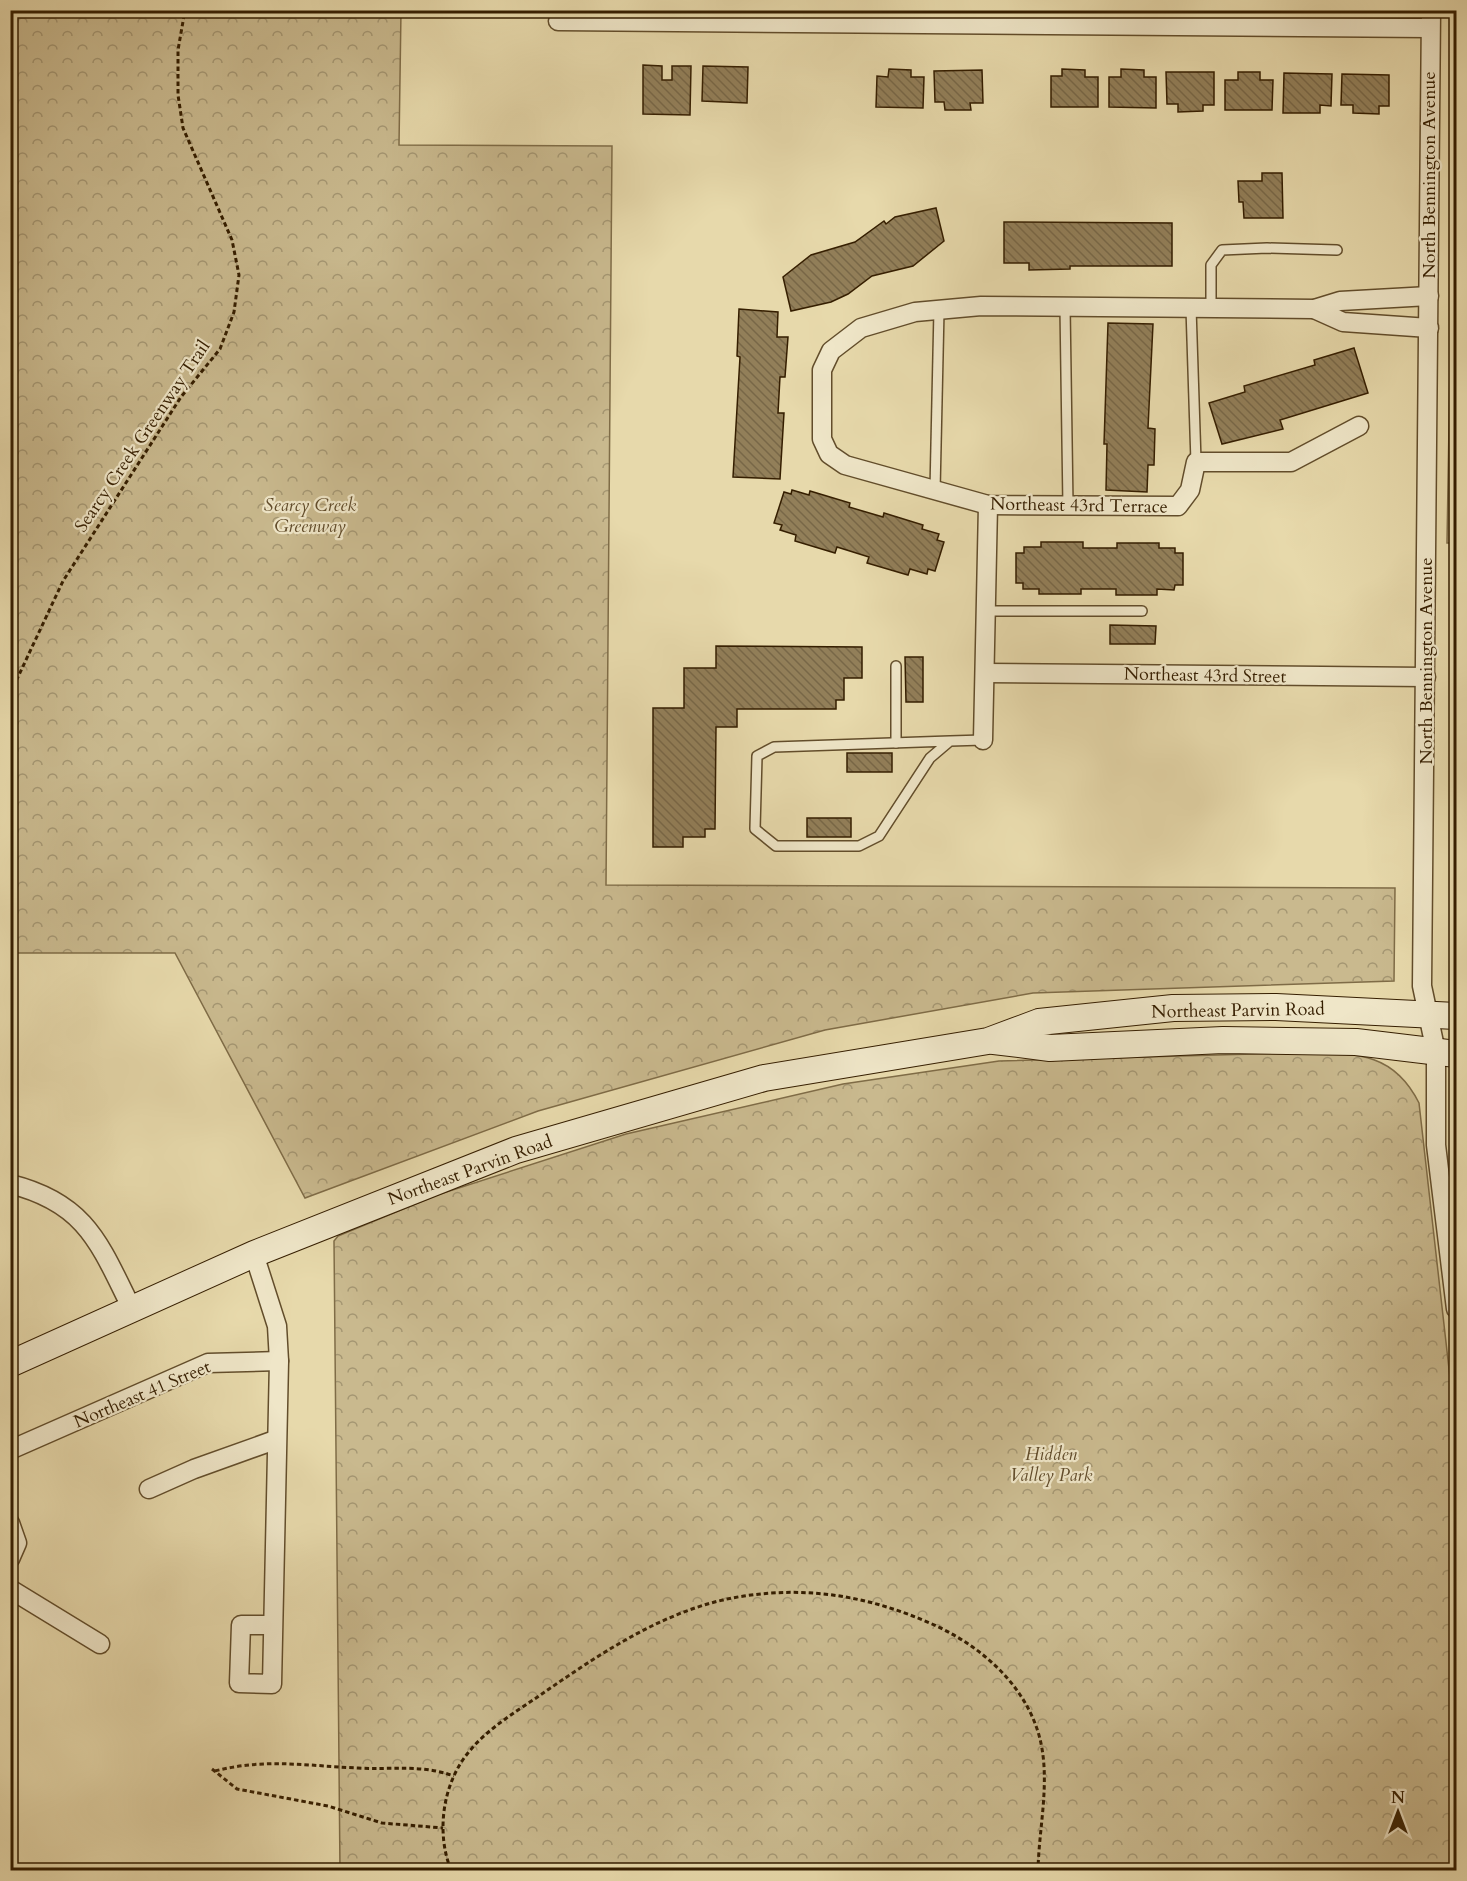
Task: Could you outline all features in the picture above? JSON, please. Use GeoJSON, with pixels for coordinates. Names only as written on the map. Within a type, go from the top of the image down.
{"type":"FeatureCollection","features":[{"type":"Feature","properties":{"kind":"main road","name":"Northeast Parvin Road"},"geometry":{"type":"LineString","coordinates":[[10,1364],[254,1254],[516,1150],[764,1078],[988,1041],[1039,1022],[1173,1008],[1276,1007],[1456,1016]]}},
{"type":"Feature","properties":{"kind":"main road","name":"Northeast Parvin Road"},"geometry":{"type":"LineString","coordinates":[[988,1041],[1050,1048],[1223,1040],[1356,1042],[1446,1053]]}},
{"type":"Feature","properties":{"kind":"street"},"geometry":{"type":"LineString","coordinates":[[558,21],[971,17],[1430,19]]}},
{"type":"Feature","properties":{"kind":"street","name":"North Bennington Avenue"},"geometry":{"type":"LineString","coordinates":[[1430,19],[1422,987],[1428,1013],[1446,1053],[1436,1145],[1456,1309]]}},
{"type":"Feature","properties":{"kind":"street","name":"Northeast 43rd Terrace"},"geometry":{"type":"LineString","coordinates":[[1196,462],[1190,490],[1178,506],[988,505],[845,465],[829,454],[822,439],[822,370],[831,351],[861,328],[915,312],[981,306],[1314,309],[1340,301],[1429,297]]}},
{"type":"Feature","properties":{"kind":"street","name":"Northeast 43rd Terrace"},"geometry":{"type":"LineString","coordinates":[[1314,309],[1343,322],[1429,328]]}},
{"type":"Feature","properties":{"kind":"street"},"geometry":{"type":"LineString","coordinates":[[1196,462],[1291,462],[1359,426]]}},
{"type":"Feature","properties":{"kind":"street"},"geometry":{"type":"LineString","coordinates":[[983,740],[988,505]]}},
{"type":"Feature","properties":{"kind":"street","name":"Northeast 43rd Street"},"geometry":{"type":"LineString","coordinates":[[985,673],[1426,676]]}},
{"type":"Feature","properties":{"kind":"street"},"geometry":{"type":"LineString","coordinates":[[10,1184],[46,1196],[82,1220],[99,1242],[132,1309]]}},
{"type":"Feature","properties":{"kind":"street"},"geometry":{"type":"LineString","coordinates":[[254,1254],[278,1326],[273,1625]]}},
{"type":"Feature","properties":{"kind":"street","name":"Northeast 41 Street"},"geometry":{"type":"LineString","coordinates":[[10,1450],[208,1363],[279,1361]]}},
{"type":"Feature","properties":{"kind":"street"},"geometry":{"type":"LineString","coordinates":[[149,1489],[194,1469],[275,1440]]}},
{"type":"Feature","properties":{"kind":"street"},"geometry":{"type":"LineString","coordinates":[[10,1523],[17,1543],[10,1559]]}},
{"type":"Feature","properties":{"kind":"street"},"geometry":{"type":"LineString","coordinates":[[10,1589],[100,1644]]}},
{"type":"Feature","properties":{"kind":"lane"},"geometry":{"type":"LineString","coordinates":[[1211,308],[1210,265],[1215,255],[1222,250],[1267,248],[1337,250]]}},
{"type":"Feature","properties":{"kind":"lane"},"geometry":{"type":"LineString","coordinates":[[1065,306],[1068,506]]}},
{"type":"Feature","properties":{"kind":"lane"},"geometry":{"type":"LineString","coordinates":[[1191,308],[1196,462]]}},
{"type":"Feature","properties":{"kind":"lane"},"geometry":{"type":"LineString","coordinates":[[935,490],[939,310]]}},
{"type":"Feature","properties":{"kind":"lane"},"geometry":{"type":"LineString","coordinates":[[986,611],[1142,611]]}},
{"type":"Feature","properties":{"kind":"lane"},"geometry":{"type":"LineString","coordinates":[[896,666],[896,743]]}},
{"type":"Feature","properties":{"kind":"lane"},"geometry":{"type":"LineString","coordinates":[[950,741],[930,758],[879,836],[859,846],[776,846],[755,829],[757,756],[774,747],[950,741],[983,740]]}},
{"type":"Feature","properties":{"kind":"path","name":"Searcy Creek Greenway Trail"},"geometry":{"type":"LineString","coordinates":[[10,694],[63,581],[175,406],[220,349],[234,312],[239,275],[232,240],[183,128],[178,95],[178,50],[185,10]]}},
{"type":"Feature","properties":{"kind":"path"},"geometry":{"type":"LineString","coordinates":[[451,1870],[444,1843],[443,1828],[448,1792],[454,1776],[477,1743],[507,1718],[581,1667],[660,1623],[700,1606],[743,1596],[788,1592],[831,1593],[880,1604],[939,1628],[981,1654],[1015,1686],[1037,1728],[1044,1764],[1038,1870]]}},
{"type":"Feature","properties":{"kind":"path"},"geometry":{"type":"LineString","coordinates":[[443,1828],[382,1823],[328,1806],[237,1789],[213,1770],[244,1763],[262,1763],[360,1768],[432,1768],[454,1776]]}},
{"type":"Feature","properties":{"kind":"green space"},"geometry":{"type":"Polygon","coordinates":[[[1456,10],[1456,543],[1447,543],[1456,10]]]}},
{"type":"Feature","properties":{"kind":"green space","name":"Searcy Creek Greenway"},"geometry":{"type":"Polygon","coordinates":[[[10,11],[401,11],[399,145],[612,146],[606,885],[1395,888],[1394,981],[1033,993],[825,1030],[538,1111],[305,1198],[175,953],[11,953],[10,11]]]}},
{"type":"Feature","properties":{"kind":"green space","name":"Hidden Valley Park"},"geometry":{"type":"Polygon","coordinates":[[[1290,1053],[1347,1054],[1380,1062],[1394,1071],[1407,1084],[1419,1103],[1456,1431],[1456,1870],[340,1870],[334,1241],[338,1236],[437,1195],[626,1134],[843,1084],[999,1061],[1290,1053]]]}},
{"type":"Feature","properties":{"kind":"building"},"geometry":{"type":"Polygon","coordinates":[[[643,65],[662,66],[662,80],[672,80],[672,66],[691,66],[690,115],[643,114],[643,65]]]}},
{"type":"Feature","properties":{"kind":"building"},"geometry":{"type":"Polygon","coordinates":[[[703,66],[748,67],[747,103],[702,101],[703,66]]]}},
{"type":"Feature","properties":{"kind":"building"},"geometry":{"type":"Polygon","coordinates":[[[889,69],[911,70],[911,77],[924,77],[923,108],[876,107],[877,76],[888,77],[889,69]]]}},
{"type":"Feature","properties":{"kind":"building"},"geometry":{"type":"Polygon","coordinates":[[[1062,69],[1085,70],[1085,77],[1098,77],[1098,107],[1051,107],[1051,76],[1062,76],[1062,69]]]}},
{"type":"Feature","properties":{"kind":"building"},"geometry":{"type":"Polygon","coordinates":[[[1121,69],[1144,70],[1144,77],[1156,77],[1156,108],[1109,107],[1109,77],[1121,77],[1121,69]]]}},
{"type":"Feature","properties":{"kind":"building"},"geometry":{"type":"Polygon","coordinates":[[[982,70],[983,103],[970,103],[971,110],[945,110],[944,102],[935,102],[934,71],[982,70]]]}},
{"type":"Feature","properties":{"kind":"building"},"geometry":{"type":"Polygon","coordinates":[[[1166,72],[1214,72],[1214,105],[1203,105],[1203,111],[1178,112],[1178,104],[1167,104],[1166,72]]]}},
{"type":"Feature","properties":{"kind":"building"},"geometry":{"type":"Polygon","coordinates":[[[1238,72],[1260,72],[1260,80],[1273,80],[1272,110],[1225,110],[1225,80],[1238,80],[1238,72]]]}},
{"type":"Feature","properties":{"kind":"building"},"geometry":{"type":"Polygon","coordinates":[[[1284,73],[1332,74],[1331,106],[1320,105],[1320,113],[1283,113],[1284,73]]]}},
{"type":"Feature","properties":{"kind":"building"},"geometry":{"type":"Polygon","coordinates":[[[1342,74],[1389,75],[1389,106],[1379,106],[1379,114],[1353,113],[1353,105],[1341,105],[1342,74]]]}},
{"type":"Feature","properties":{"kind":"building"},"geometry":{"type":"Polygon","coordinates":[[[1262,173],[1282,173],[1283,218],[1244,218],[1243,202],[1239,202],[1238,181],[1262,181],[1262,173]]]}},
{"type":"Feature","properties":{"kind":"building"},"geometry":{"type":"Polygon","coordinates":[[[936,208],[944,241],[913,266],[872,276],[848,294],[831,302],[791,311],[783,277],[811,255],[855,242],[884,221],[886,224],[895,217],[936,208]]]}},
{"type":"Feature","properties":{"kind":"building"},"geometry":{"type":"Polygon","coordinates":[[[1004,222],[1172,223],[1172,266],[1070,266],[1070,269],[1029,270],[1029,263],[1004,263],[1004,222]]]}},
{"type":"Feature","properties":{"kind":"building"},"geometry":{"type":"Polygon","coordinates":[[[739,309],[778,312],[777,337],[788,337],[785,377],[780,377],[778,413],[784,413],[780,479],[733,477],[740,357],[737,356],[739,309]]]}},
{"type":"Feature","properties":{"kind":"building"},"geometry":{"type":"Polygon","coordinates":[[[1108,323],[1153,324],[1148,428],[1155,429],[1154,465],[1148,465],[1147,492],[1106,490],[1107,444],[1104,444],[1108,323]]]}},
{"type":"Feature","properties":{"kind":"building"},"geometry":{"type":"Polygon","coordinates":[[[1354,348],[1368,393],[1280,420],[1283,429],[1222,444],[1209,403],[1245,392],[1244,386],[1315,365],[1314,360],[1354,348]]]}},
{"type":"Feature","properties":{"kind":"building"},"geometry":{"type":"Polygon","coordinates":[[[792,490],[809,495],[810,491],[850,503],[849,507],[883,517],[884,513],[923,525],[922,529],[939,534],[937,540],[944,542],[935,571],[928,569],[927,574],[910,569],[908,575],[867,563],[869,557],[837,547],[835,553],[795,541],[796,535],[780,530],[782,525],[774,523],[784,492],[791,494],[792,490]]]}},
{"type":"Feature","properties":{"kind":"building"},"geometry":{"type":"Polygon","coordinates":[[[1041,542],[1083,542],[1083,548],[1117,548],[1117,543],[1159,543],[1159,548],[1175,548],[1175,553],[1183,553],[1183,585],[1175,585],[1174,590],[1157,589],[1157,595],[1116,595],[1116,589],[1081,589],[1081,594],[1039,594],[1039,589],[1023,589],[1023,583],[1016,583],[1016,553],[1024,553],[1024,547],[1041,547],[1041,542]]]}},
{"type":"Feature","properties":{"kind":"building"},"geometry":{"type":"Polygon","coordinates":[[[1110,625],[1156,626],[1155,644],[1110,644],[1110,625]]]}},
{"type":"Feature","properties":{"kind":"building"},"geometry":{"type":"Polygon","coordinates":[[[716,646],[862,647],[862,678],[844,678],[844,700],[836,700],[836,709],[737,709],[737,727],[716,727],[715,829],[705,829],[705,837],[683,837],[683,847],[653,847],[653,708],[684,708],[684,668],[716,668],[716,646]]]}},
{"type":"Feature","properties":{"kind":"building"},"geometry":{"type":"Polygon","coordinates":[[[905,657],[923,657],[923,702],[906,702],[905,657]]]}},
{"type":"Feature","properties":{"kind":"building"},"geometry":{"type":"Polygon","coordinates":[[[847,753],[892,753],[892,772],[847,772],[847,753]]]}},
{"type":"Feature","properties":{"kind":"building"},"geometry":{"type":"Polygon","coordinates":[[[807,818],[851,818],[851,837],[807,837],[807,818]]]}}]}
